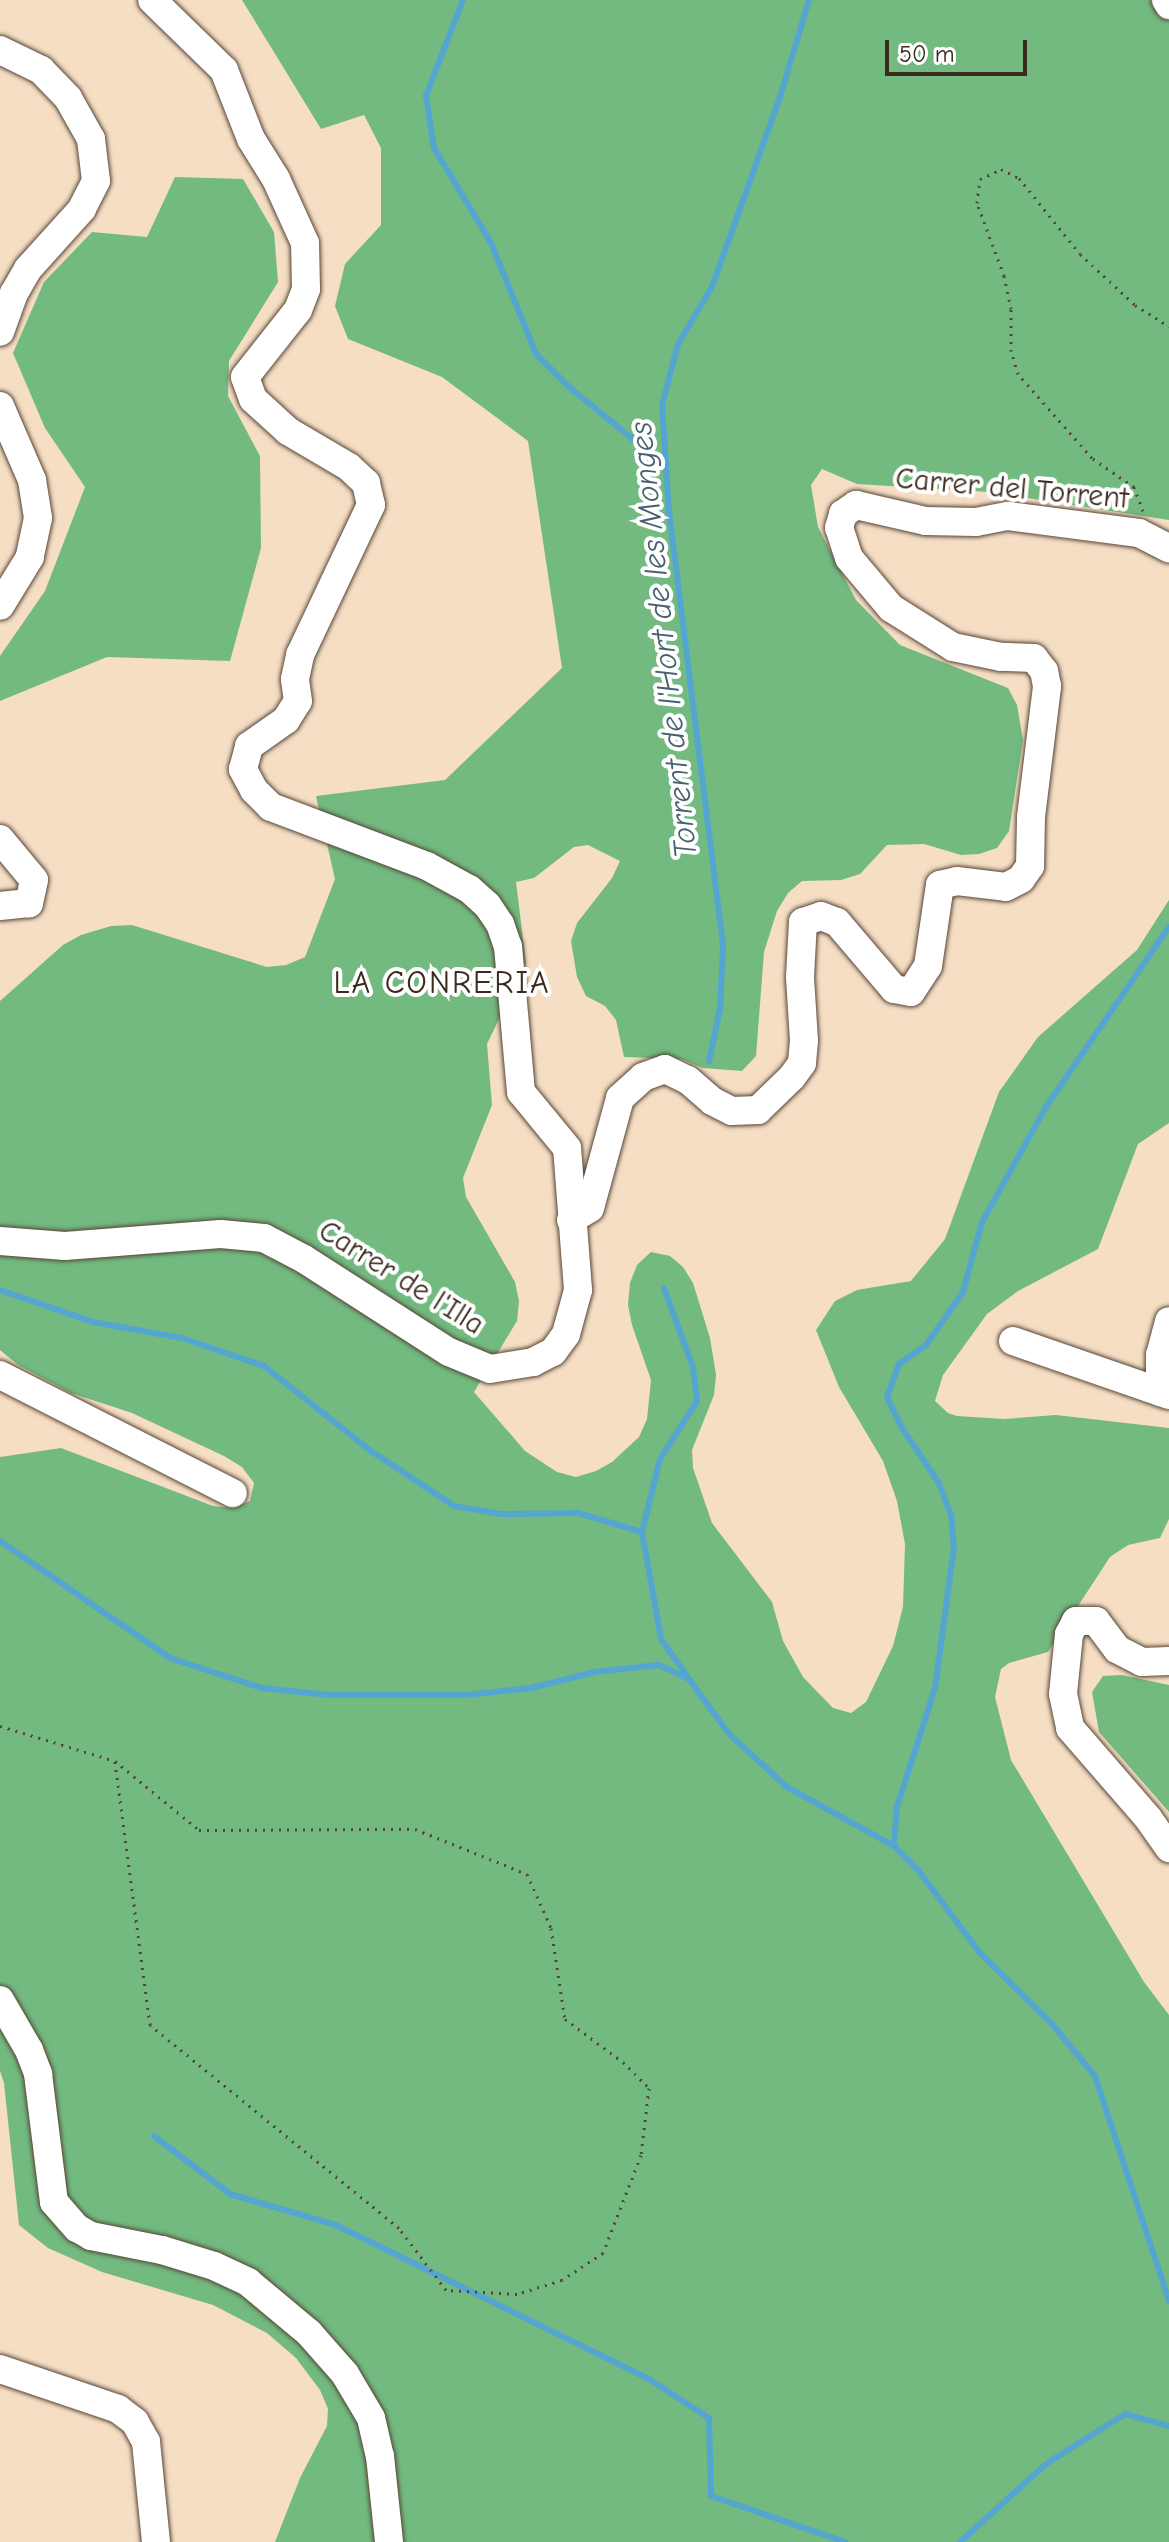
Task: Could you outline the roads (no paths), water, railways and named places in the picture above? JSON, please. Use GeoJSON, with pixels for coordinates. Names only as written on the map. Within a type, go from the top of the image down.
{"type":"FeatureCollection","features":[{"type":"Feature","properties":{"kind":"street","name":"Carrer de l'Illa"},"geometry":{"type":"LineString","coordinates":[[0,1241],[65,1246],[221,1234],[264,1238],[304,1259],[449,1352],[490,1369],[533,1362],[553,1352],[566,1334],[578,1290],[567,1148],[521,1092],[508,947],[500,924],[487,905],[469,889],[405,855],[271,807],[254,790],[243,769],[249,746],[286,720],[298,701],[295,679],[300,655],[371,505],[366,483],[349,467],[288,431],[253,399],[245,377],[298,310],[306,289],[305,243],[276,179],[251,139],[224,70],[152,0]]}},
{"type":"Feature","properties":{"kind":"street"},"geometry":{"type":"LineString","coordinates":[[0,50],[41,70],[68,98],[91,139],[96,181],[82,209],[28,269],[14,293],[0,332]]}},
{"type":"Feature","properties":{"kind":"street"},"geometry":{"type":"LineString","coordinates":[[0,406],[32,480],[38,518],[30,557],[0,606]]}},
{"type":"Feature","properties":{"kind":"street","name":"Carrer del Torrent"},"geometry":{"type":"LineString","coordinates":[[571,1220],[590,1208],[620,1098],[643,1077],[665,1069],[688,1080],[712,1101],[732,1111],[758,1110],[792,1077],[802,1063],[804,1041],[800,977],[803,922],[821,916],[837,922],[894,989],[911,992],[928,966],[940,885],[957,881],[1006,887],[1021,879],[1030,866],[1031,817],[1047,686],[1044,671],[1034,658],[1001,657],[953,647],[891,608],[849,558],[839,528],[843,514],[856,505],[926,521],[976,522],[1008,516],[1139,533],[1169,548]]}},
{"type":"Feature","properties":{"kind":"street"},"geometry":{"type":"LineString","coordinates":[[0,839],[34,880],[29,903],[0,906]]}},
{"type":"Feature","properties":{"kind":"street"},"geometry":{"type":"LineString","coordinates":[[1013,1341],[1164,1394],[1160,1355],[1169,1321]]}},
{"type":"Feature","properties":{"kind":"street"},"geometry":{"type":"LineString","coordinates":[[0,1375],[233,1493]]}},
{"type":"Feature","properties":{"kind":"street"},"geometry":{"type":"LineString","coordinates":[[1169,1661],[1142,1662],[1117,1649],[1096,1621],[1076,1621],[1069,1634],[1063,1694],[1070,1728],[1148,1818],[1169,1848]]}},
{"type":"Feature","properties":{"kind":"street"},"geometry":{"type":"LineString","coordinates":[[0,1977],[12,2001],[8,2022]]}},
{"type":"Feature","properties":{"kind":"street"},"geometry":{"type":"LineString","coordinates":[[0,2000],[8,2022],[38,2074],[54,2202],[77,2228],[91,2236],[162,2250],[214,2266],[248,2282],[309,2333],[345,2374],[371,2418],[380,2456],[389,2542]]}},
{"type":"Feature","properties":{"kind":"street"},"geometry":{"type":"LineString","coordinates":[[0,2369],[118,2409],[135,2422],[146,2442],[156,2542]]}},
{"type":"Feature","properties":{"kind":"waterway"},"geometry":{"type":"LineString","coordinates":[[463,0],[426,96],[434,148],[491,243],[536,354],[569,387],[666,466]]}},
{"type":"Feature","properties":{"kind":"waterway","name":"Torrent de l'Hort de les Monges"},"geometry":{"type":"LineString","coordinates":[[709,1061],[720,1009],[723,945],[669,512],[662,405],[678,344],[712,287],[780,97],[809,0]]}},
{"type":"Feature","properties":{"kind":"waterway"},"geometry":{"type":"LineString","coordinates":[[894,1846],[897,1807],[935,1688],[954,1548],[951,1515],[939,1483],[902,1428],[887,1397],[899,1364],[926,1345],[963,1292],[982,1222],[1046,1107],[1169,927]]}},
{"type":"Feature","properties":{"kind":"waterway","name":"Torrent de l'Hort de les Monges"},"geometry":{"type":"LineString","coordinates":[[642,1532],[660,1459],[697,1401],[693,1367],[664,1288]]}},
{"type":"Feature","properties":{"kind":"waterway"},"geometry":{"type":"LineString","coordinates":[[0,1290],[93,1322],[182,1338],[264,1366],[371,1451],[454,1506],[501,1514],[578,1513],[642,1532],[661,1639],[687,1676]]}},
{"type":"Feature","properties":{"kind":"waterway"},"geometry":{"type":"LineString","coordinates":[[0,1541],[170,1658],[262,1688],[330,1695],[466,1695],[531,1688],[595,1672],[659,1665],[689,1679],[729,1734],[787,1787],[894,1846],[919,1871],[980,1953],[1052,2024],[1095,2076],[1169,2301]]}},
{"type":"Feature","properties":{"kind":"waterway"},"geometry":{"type":"LineString","coordinates":[[154,2136],[230,2194],[336,2225],[649,2379],[709,2418],[711,2496],[845,2542]]}},
{"type":"Feature","properties":{"kind":"waterway"},"geometry":{"type":"LineString","coordinates":[[960,2542],[1046,2464],[1125,2414],[1169,2426]]}},
{"type":"Feature","properties":{"kind":"district","name":"LA CONRERIA"},"geometry":{"type":"Point","coordinates":[442,983]}}]}
